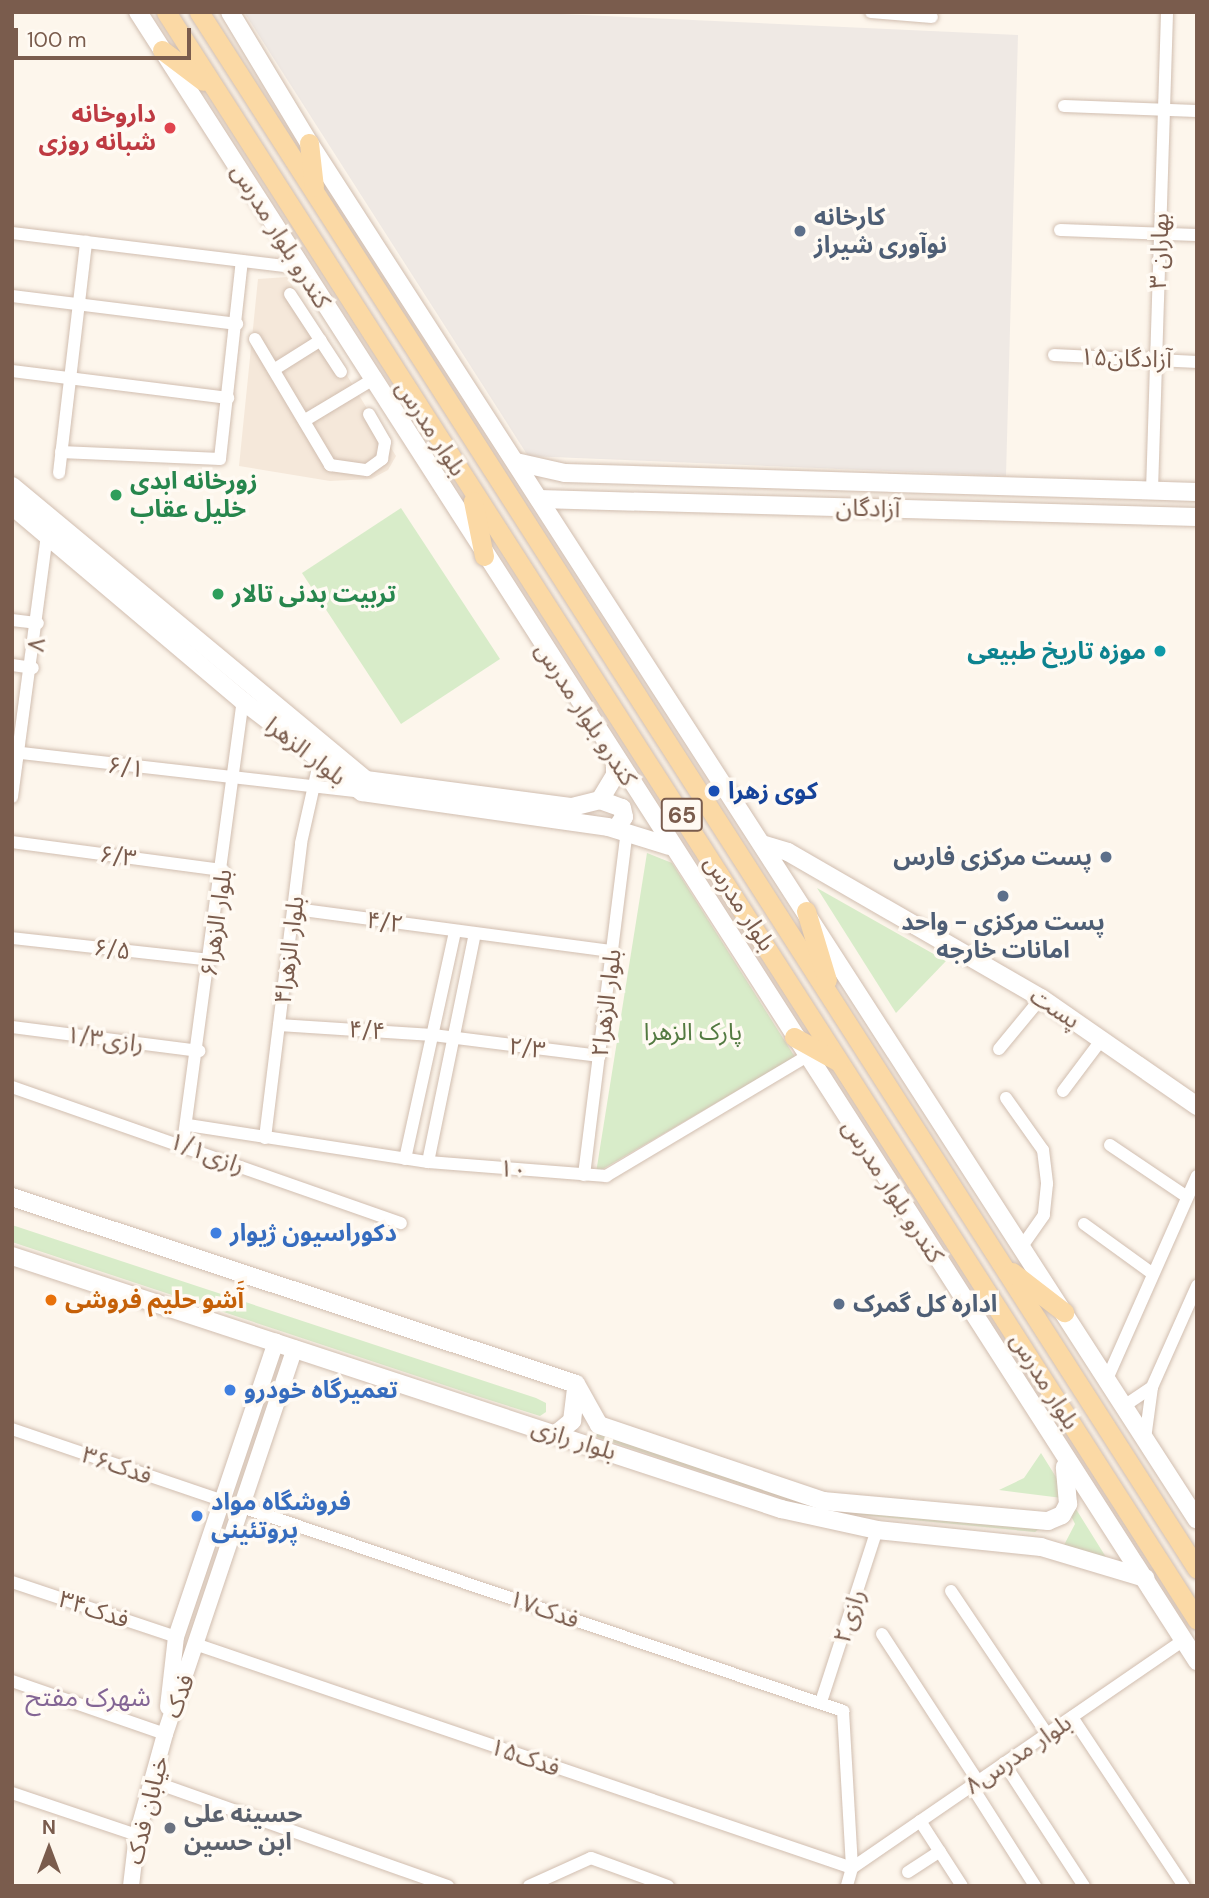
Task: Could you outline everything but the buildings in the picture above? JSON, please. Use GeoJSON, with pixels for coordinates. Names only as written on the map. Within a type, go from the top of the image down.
{"type":"FeatureCollection","features":[{"type":"Feature","properties":{"kind":"main road","name":"کندرو بلوار مدرس"},"geometry":{"type":"LineString","coordinates":[[138,12],[669,846],[807,1056],[1063,1458],[1146,1578],[1197,1661]]}},
{"type":"Feature","properties":{"kind":"main road","name":"بلوار مدرس"},"geometry":{"type":"LineString","coordinates":[[166,12],[1197,1620]]}},
{"type":"Feature","properties":{"kind":"main road","name":"بلوار مدرس"},"geometry":{"type":"LineString","coordinates":[[199,12],[1197,1569]]}},
{"type":"Feature","properties":{"kind":"main road"},"geometry":{"type":"LineString","coordinates":[[230,12],[309,143],[1023,1245],[1192,1513],[1179,1542]]}},
{"type":"Feature","properties":{"kind":"main road"},"geometry":{"type":"LineString","coordinates":[[162,50],[215,90]]}},
{"type":"Feature","properties":{"kind":"main road"},"geometry":{"type":"LineString","coordinates":[[309,143],[315,192]]}},
{"type":"Feature","properties":{"kind":"main road"},"geometry":{"type":"LineString","coordinates":[[394,370],[419,355]]}},
{"type":"Feature","properties":{"kind":"main road","name":"آزادگان"},"geometry":{"type":"LineString","coordinates":[[516,462],[565,473],[1197,492]]}},
{"type":"Feature","properties":{"kind":"main road"},"geometry":{"type":"LineString","coordinates":[[565,473],[561,486],[566,498]]}},
{"type":"Feature","properties":{"kind":"main road","name":"بلوار الزهرا"},"geometry":{"type":"LineString","coordinates":[[12,486],[366,780],[543,805],[572,807],[600,800]]}},
{"type":"Feature","properties":{"kind":"main road"},"geometry":{"type":"LineString","coordinates":[[471,490],[484,556]]}},
{"type":"Feature","properties":{"kind":"main road","name":"آزادگان"},"geometry":{"type":"LineString","coordinates":[[539,499],[1197,517]]}},
{"type":"Feature","properties":{"kind":"main road","name":"بلوار الزهرا"},"geometry":{"type":"LineString","coordinates":[[14,509],[319,763],[362,792],[621,830],[669,846]]}},
{"type":"Feature","properties":{"kind":"main road"},"geometry":{"type":"LineString","coordinates":[[615,761],[615,775],[600,800],[622,808],[624,817],[621,830]]}},
{"type":"Feature","properties":{"kind":"main road","name":"پست"},"geometry":{"type":"LineString","coordinates":[[762,844],[833,878],[1041,998],[1197,1106]]}},
{"type":"Feature","properties":{"kind":"main road"},"geometry":{"type":"LineString","coordinates":[[833,878],[805,877],[800,903],[835,1005]]}},
{"type":"Feature","properties":{"kind":"main road"},"geometry":{"type":"LineString","coordinates":[[794,1037],[842,1064]]}},
{"type":"Feature","properties":{"kind":"main road"},"geometry":{"type":"LineString","coordinates":[[12,1197],[576,1384],[577,1409],[556,1434]]}},
{"type":"Feature","properties":{"kind":"main road","name":"بلوار رازی"},"geometry":{"type":"LineString","coordinates":[[12,1256],[781,1509],[877,1530],[1041,1547],[1146,1578]]}},
{"type":"Feature","properties":{"kind":"main road"},"geometry":{"type":"LineString","coordinates":[[1001,1263],[1064,1312]]}},
{"type":"Feature","properties":{"kind":"main road","name":"بلوار رازی"},"geometry":{"type":"LineString","coordinates":[[576,1384],[599,1425],[823,1501],[1034,1522],[1062,1515],[1068,1504],[1063,1458]]}},
{"type":"Feature","properties":{"kind":"street"},"geometry":{"type":"LineString","coordinates":[[871,12],[932,17]]}},
{"type":"Feature","properties":{"kind":"street","name":"بهاران ۳"},"geometry":{"type":"LineString","coordinates":[[1152,491],[1167,12]]}},
{"type":"Feature","properties":{"kind":"street"},"geometry":{"type":"LineString","coordinates":[[1064,106],[1197,111]]}},
{"type":"Feature","properties":{"kind":"street"},"geometry":{"type":"LineString","coordinates":[[1060,230],[1197,235]]}},
{"type":"Feature","properties":{"kind":"street"},"geometry":{"type":"LineString","coordinates":[[12,233],[301,268]]}},
{"type":"Feature","properties":{"kind":"street"},"geometry":{"type":"LineString","coordinates":[[59,473],[86,242]]}},
{"type":"Feature","properties":{"kind":"street"},"geometry":{"type":"LineString","coordinates":[[61,452],[220,459],[242,261]]}},
{"type":"Feature","properties":{"kind":"street"},"geometry":{"type":"LineString","coordinates":[[290,293],[341,372]]}},
{"type":"Feature","properties":{"kind":"street"},"geometry":{"type":"LineString","coordinates":[[12,296],[237,324]]}},
{"type":"Feature","properties":{"kind":"street"},"geometry":{"type":"LineString","coordinates":[[256,339],[307,419],[330,465],[367,470],[382,458],[385,442],[369,414]]}},
{"type":"Feature","properties":{"kind":"street"},"geometry":{"type":"LineString","coordinates":[[275,369],[321,340]]}},
{"type":"Feature","properties":{"kind":"street","name":"آزادگان۱۵"},"geometry":{"type":"LineString","coordinates":[[1055,355],[1197,362]]}},
{"type":"Feature","properties":{"kind":"street"},"geometry":{"type":"LineString","coordinates":[[12,371],[228,398]]}},
{"type":"Feature","properties":{"kind":"street"},"geometry":{"type":"LineString","coordinates":[[307,419],[372,380]]}},
{"type":"Feature","properties":{"kind":"street","name":"۸"},"geometry":{"type":"LineString","coordinates":[[12,797],[16,752],[33,668],[47,535]]}},
{"type":"Feature","properties":{"kind":"street"},"geometry":{"type":"LineString","coordinates":[[12,620],[38,623]]}},
{"type":"Feature","properties":{"kind":"street"},"geometry":{"type":"LineString","coordinates":[[12,666],[33,668]]}},
{"type":"Feature","properties":{"kind":"street","name":"بلوار الزهرا۶"},"geometry":{"type":"LineString","coordinates":[[183,1143],[199,1051],[243,701]]}},
{"type":"Feature","properties":{"kind":"street","name":"۶/۱"},"geometry":{"type":"LineString","coordinates":[[16,752],[362,792]]}},
{"type":"Feature","properties":{"kind":"street","name":"بلوار الزهرا۴"},"geometry":{"type":"LineString","coordinates":[[265,1138],[296,909],[301,843],[319,763]]}},
{"type":"Feature","properties":{"kind":"street","name":"بلوار الزهرا۲"},"geometry":{"type":"LineString","coordinates":[[584,1175],[612,951],[621,830]]}},
{"type":"Feature","properties":{"kind":"street","name":"۶/۳"},"geometry":{"type":"LineString","coordinates":[[12,842],[223,870]]}},
{"type":"Feature","properties":{"kind":"street","name":"۴/۲"},"geometry":{"type":"LineString","coordinates":[[296,909],[612,951]]}},
{"type":"Feature","properties":{"kind":"street"},"geometry":{"type":"LineString","coordinates":[[405,1159],[455,931]]}},
{"type":"Feature","properties":{"kind":"street"},"geometry":{"type":"LineString","coordinates":[[428,1162],[475,934]]}},
{"type":"Feature","properties":{"kind":"street","name":"۶/۵"},"geometry":{"type":"LineString","coordinates":[[12,937],[211,960]]}},
{"type":"Feature","properties":{"kind":"street"},"geometry":{"type":"LineString","coordinates":[[999,1049],[1041,998]]}},
{"type":"Feature","properties":{"kind":"street","name":"۴/۴"},"geometry":{"type":"LineString","coordinates":[[279,1025],[433,1035],[455,1039]]}},
{"type":"Feature","properties":{"kind":"street","name":"رازی۱/۳"},"geometry":{"type":"LineString","coordinates":[[12,1027],[199,1051]]}},
{"type":"Feature","properties":{"kind":"street","name":"۲/۳"},"geometry":{"type":"LineString","coordinates":[[455,1039],[600,1056]]}},
{"type":"Feature","properties":{"kind":"street"},"geometry":{"type":"LineString","coordinates":[[1063,1091],[1102,1039]]}},
{"type":"Feature","properties":{"kind":"street","name":"۱۰"},"geometry":{"type":"LineString","coordinates":[[188,1125],[428,1162],[584,1175],[613,1174],[807,1056]]}},
{"type":"Feature","properties":{"kind":"street","name":"رازی۱/۱"},"geometry":{"type":"LineString","coordinates":[[12,1087],[183,1143],[401,1223]]}},
{"type":"Feature","properties":{"kind":"street"},"geometry":{"type":"LineString","coordinates":[[1006,1098],[1042,1150],[1047,1184],[1044,1215],[1023,1245]]}},
{"type":"Feature","properties":{"kind":"street"},"geometry":{"type":"LineString","coordinates":[[1110,1145],[1187,1197]]}},
{"type":"Feature","properties":{"kind":"street"},"geometry":{"type":"LineString","coordinates":[[1107,1379],[1197,1176]]}},
{"type":"Feature","properties":{"kind":"street"},"geometry":{"type":"LineString","coordinates":[[1084,1224],[1153,1274]]}},
{"type":"Feature","properties":{"kind":"street"},"geometry":{"type":"LineString","coordinates":[[1145,1439],[1153,1387],[1197,1286]]}},
{"type":"Feature","properties":{"kind":"street","name":"فدک"},"geometry":{"type":"LineString","coordinates":[[165,1734],[176,1637],[276,1341]]}},
{"type":"Feature","properties":{"kind":"street","name":"فدک"},"geometry":{"type":"LineString","coordinates":[[165,1734],[245,1508],[295,1348]]}},
{"type":"Feature","properties":{"kind":"street"},"geometry":{"type":"LineString","coordinates":[[263,1383],[274,1378],[283,1385]]}},
{"type":"Feature","properties":{"kind":"street"},"geometry":{"type":"LineString","coordinates":[[1124,1406],[1153,1387]]}},
{"type":"Feature","properties":{"kind":"street","name":"فدک۳۶"},"geometry":{"type":"LineString","coordinates":[[12,1429],[221,1500]]}},
{"type":"Feature","properties":{"kind":"street","name":"فدک۱۷"},"geometry":{"type":"LineString","coordinates":[[245,1508],[843,1711],[852,1868]]}},
{"type":"Feature","properties":{"kind":"street","name":"رازی۲"},"geometry":{"type":"LineString","coordinates":[[821,1702],[877,1530]]}},
{"type":"Feature","properties":{"kind":"street","name":"فدک۳۴"},"geometry":{"type":"LineString","coordinates":[[12,1582],[176,1637]]}},
{"type":"Feature","properties":{"kind":"street"},"geometry":{"type":"LineString","coordinates":[[951,1591],[1047,1734]]}},
{"type":"Feature","properties":{"kind":"street"},"geometry":{"type":"LineString","coordinates":[[882,1634],[1035,1886]]}},
{"type":"Feature","properties":{"kind":"street","name":"بلوار مدرس۸"},"geometry":{"type":"LineString","coordinates":[[852,1868],[1184,1640]]}},
{"type":"Feature","properties":{"kind":"street","name":"فدک۱۵"},"geometry":{"type":"LineString","coordinates":[[198,1646],[852,1868]]}},
{"type":"Feature","properties":{"kind":"street"},"geometry":{"type":"LineString","coordinates":[[12,1681],[165,1734]]}},
{"type":"Feature","properties":{"kind":"street"},"geometry":{"type":"LineString","coordinates":[[1072,1717],[1184,1886]]}},
{"type":"Feature","properties":{"kind":"street","name":"خیابان فدک"},"geometry":{"type":"LineString","coordinates":[[131,1886],[137,1835],[165,1734]]}},
{"type":"Feature","properties":{"kind":"street"},"geometry":{"type":"LineString","coordinates":[[1004,1763],[1084,1886]]}},
{"type":"Feature","properties":{"kind":"street"},"geometry":{"type":"LineString","coordinates":[[153,1782],[448,1886]]}},
{"type":"Feature","properties":{"kind":"street"},"geometry":{"type":"LineString","coordinates":[[12,1793],[137,1835]]}},
{"type":"Feature","properties":{"kind":"street"},"geometry":{"type":"LineString","coordinates":[[920,1821],[962,1886]]}},
{"type":"Feature","properties":{"kind":"street"},"geometry":{"type":"LineString","coordinates":[[908,1872],[940,1852]]}},
{"type":"Feature","properties":{"kind":"street"},"geometry":{"type":"LineString","coordinates":[[529,1886],[591,1858],[668,1886]]}},
{"type":"Feature","properties":{"kind":"street"},"geometry":{"type":"LineString","coordinates":[[847,1886],[852,1868]]}},
{"type":"Feature","properties":{"kind":"shaded area"},"geometry":{"type":"Polygon","coordinates":[[[244,12],[517,12],[1018,35],[1006,476],[528,456],[244,12]]]}},
{"type":"Feature","properties":{"kind":"shaded area"},"geometry":{"type":"Polygon","coordinates":[[[287,277],[396,456],[388,470],[371,479],[330,481],[239,466],[258,279],[287,277]]]}},
{"type":"Feature","properties":{"kind":"green space"},"geometry":{"type":"Polygon","coordinates":[[[401,508],[500,659],[401,724],[302,573],[401,508]]]}},
{"type":"Feature","properties":{"kind":"green space","name":"پارک الزهرا"},"geometry":{"type":"Polygon","coordinates":[[[647,853],[672,863],[795,1057],[596,1173],[647,853]]]}},
{"type":"Feature","properties":{"kind":"green space"},"geometry":{"type":"Polygon","coordinates":[[[817,888],[946,961],[896,1013],[817,888]]]}},
{"type":"Feature","properties":{"kind":"green space"},"geometry":{"type":"Polygon","coordinates":[[[12,1225],[536,1398],[546,1403],[546,1412],[540,1416],[483,1398],[12,1242],[12,1225]]]}},
{"type":"Feature","properties":{"kind":"green space"},"geometry":{"type":"Polygon","coordinates":[[[595,1429],[821,1499],[1041,1528],[1035,1532],[822,1511],[597,1437],[595,1429]]]}},
{"type":"Feature","properties":{"kind":"green space"},"geometry":{"type":"Polygon","coordinates":[[[1041,1453],[1109,1562],[1064,1545],[1075,1524],[1062,1498],[999,1490],[1024,1478],[1041,1453]]]}},
{"type":"Feature","properties":{"kind":"place","name":"داروخانه شبانه روزی"},"geometry":{"type":"Point","coordinates":[170,128]}},
{"type":"Feature","properties":{"kind":"place","name":"کارخانه نوآوری شیراز"},"geometry":{"type":"Point","coordinates":[800,231]}},
{"type":"Feature","properties":{"kind":"place","name":"زورخانه ابدی خلیل عقاب"},"geometry":{"type":"Point","coordinates":[116,495]}},
{"type":"Feature","properties":{"kind":"place","name":"تربیت بدنی تالار"},"geometry":{"type":"Point","coordinates":[218,594]}},
{"type":"Feature","properties":{"kind":"place","name":"موزه تاریخ طبیعی"},"geometry":{"type":"Point","coordinates":[1160,651]}},
{"type":"Feature","properties":{"kind":"place","name":"کوی زهرا"},"geometry":{"type":"Point","coordinates":[714,791]}},
{"type":"Feature","properties":{"kind":"place","name":"پست مرکزی فارس"},"geometry":{"type":"Point","coordinates":[1106,857]}},
{"type":"Feature","properties":{"kind":"place","name":"پست مرکزی - واحد امانات خارجه"},"geometry":{"type":"Point","coordinates":[1003,896]}},
{"type":"Feature","properties":{"kind":"place","name":"دکوراسیون ژیوار"},"geometry":{"type":"Point","coordinates":[216,1233]}},
{"type":"Feature","properties":{"kind":"place","name":"آَشو حلیم فروشی"},"geometry":{"type":"Point","coordinates":[51,1300]}},
{"type":"Feature","properties":{"kind":"place","name":"اداره کل گمرک"},"geometry":{"type":"Point","coordinates":[839,1304]}},
{"type":"Feature","properties":{"kind":"place","name":"تعمیرگاه خودرو"},"geometry":{"type":"Point","coordinates":[230,1390]}},
{"type":"Feature","properties":{"kind":"place","name":"فروشگاه مواد پروتئینی"},"geometry":{"type":"Point","coordinates":[197,1516]}},
{"type":"Feature","properties":{"kind":"place","name":"حسینه علی ابن حسین"},"geometry":{"type":"Point","coordinates":[170,1828]}},
{"type":"Feature","properties":{"kind":"district","name":"شهرک مفتح"},"geometry":{"type":"Point","coordinates":[88,1698]}}]}
